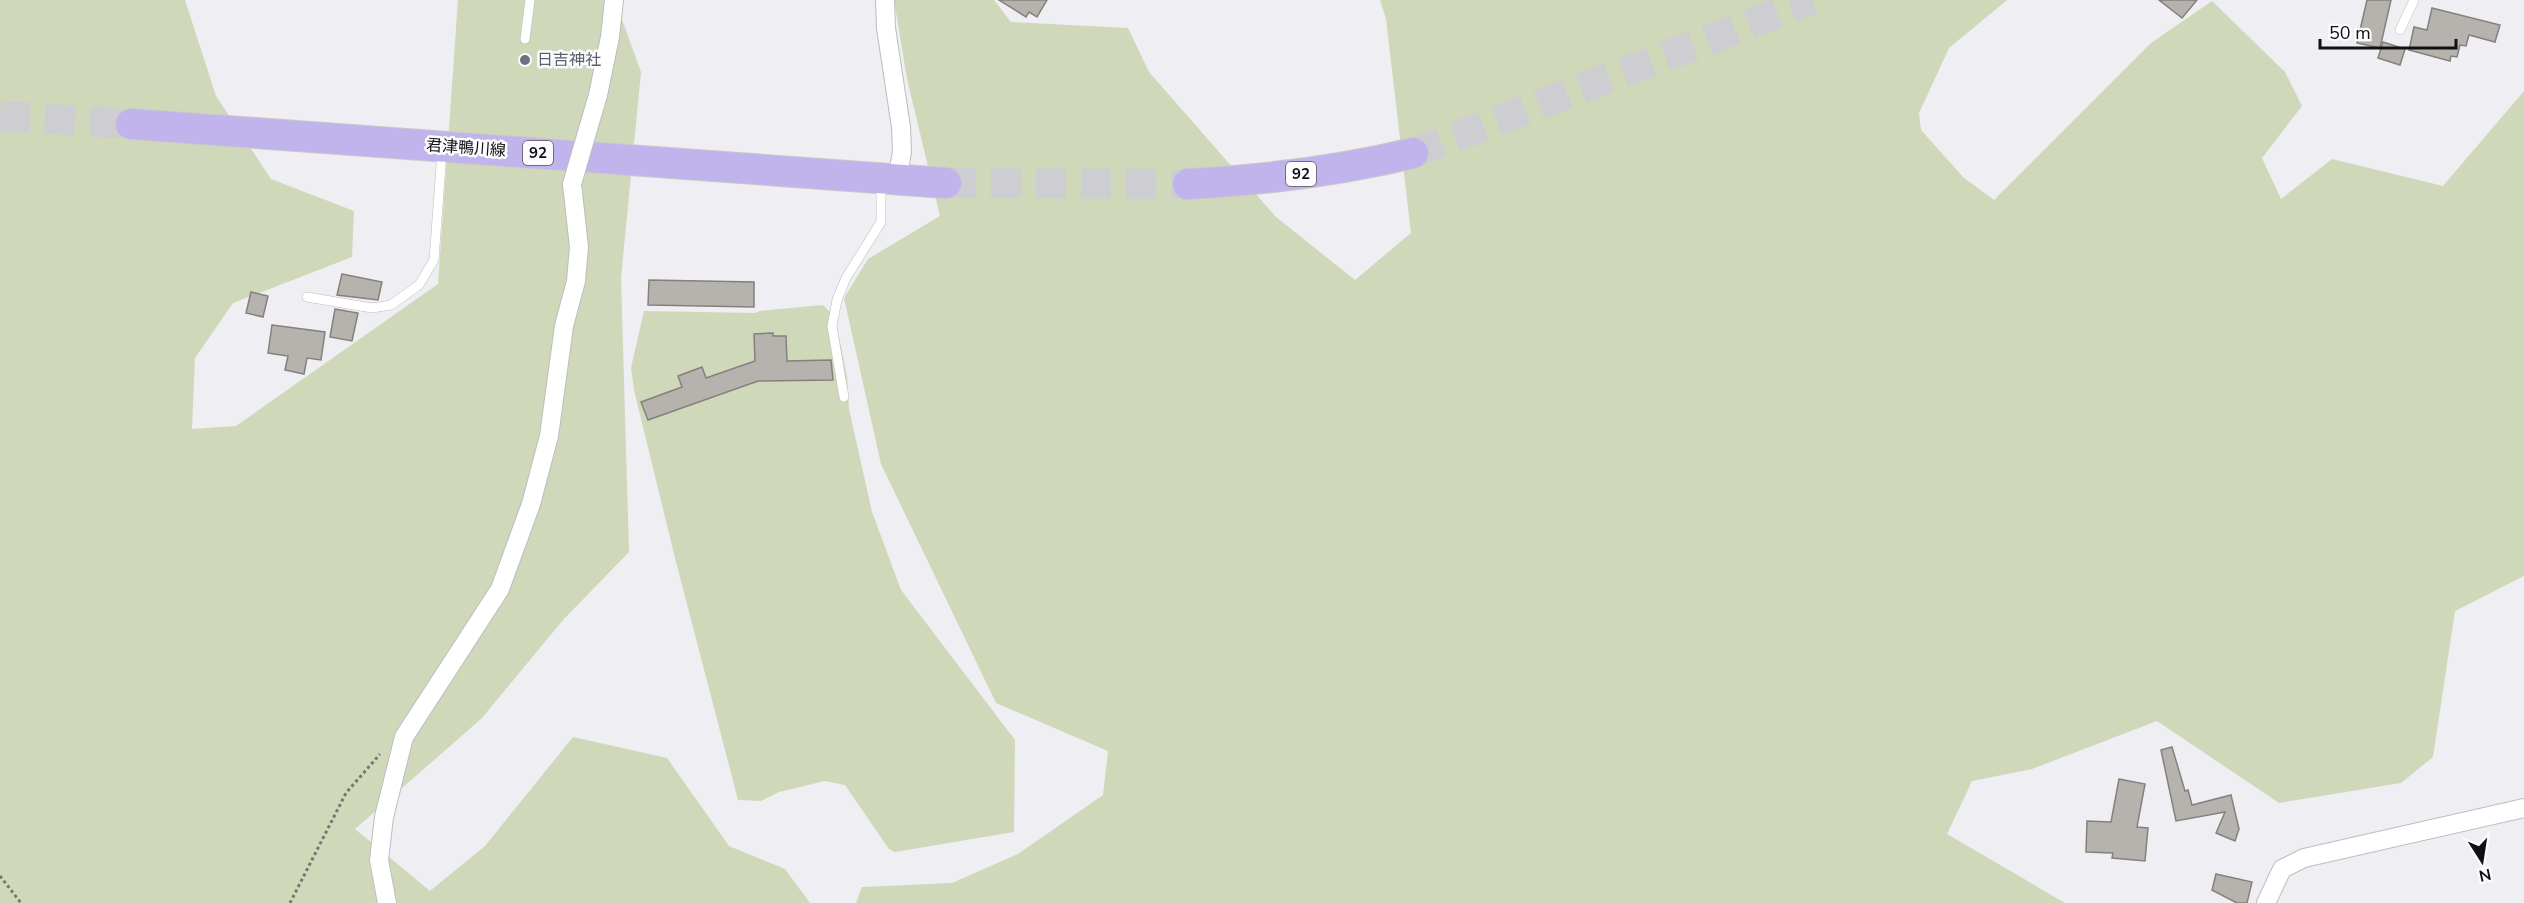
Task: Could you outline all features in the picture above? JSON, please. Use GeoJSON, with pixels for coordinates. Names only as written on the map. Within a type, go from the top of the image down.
{"type":"FeatureCollection","features":[{"type":"Feature","properties":{"kind":"main road","name":"君津鴨川線"},"geometry":{"type":"LineString","coordinates":[[131,124],[946,183]]}},
{"type":"Feature","properties":{"kind":"main road","name":"92"},"geometry":{"type":"LineString","coordinates":[[1188,184],[1250,180],[1331,170],[1413,153]]}},
{"type":"Feature","properties":{"kind":"street"},"geometry":{"type":"LineString","coordinates":[[387,903],[379,860],[384,817],[404,737],[500,589],[531,504],[549,435],[564,326],[576,281],[579,247],[572,184],[598,95],[610,37],[614,0]]}},
{"type":"Feature","properties":{"kind":"street"},"geometry":{"type":"LineString","coordinates":[[885,0],[886,28],[901,127],[902,152],[889,179]]}},
{"type":"Feature","properties":{"kind":"street"},"geometry":{"type":"LineString","coordinates":[[2266,903],[2282,869],[2304,858],[2524,808]]}},
{"type":"Feature","properties":{"kind":"lane"},"geometry":{"type":"LineString","coordinates":[[525,39],[530,0]]}},
{"type":"Feature","properties":{"kind":"lane"},"geometry":{"type":"LineString","coordinates":[[2400,30],[2414,0]]}},
{"type":"Feature","properties":{"kind":"lane"},"geometry":{"type":"LineString","coordinates":[[307,297],[372,308],[392,305],[419,285],[434,260],[442,146]]}},
{"type":"Feature","properties":{"kind":"lane"},"geometry":{"type":"LineString","coordinates":[[844,397],[832,326],[837,300],[846,278],[882,222],[889,179]]}},
{"type":"Feature","properties":{"kind":"path"},"geometry":{"type":"LineString","coordinates":[[290,903],[346,793],[380,755],[404,737]]}},
{"type":"Feature","properties":{"kind":"path"},"geometry":{"type":"LineString","coordinates":[[0,876],[20,902],[26,903]]}},
{"type":"Feature","properties":{"kind":"green space"},"geometry":{"type":"Polygon","coordinates":[[[0,0],[185,0],[216,96],[271,179],[354,211],[352,257],[233,303],[195,358],[192,429],[236,426],[438,284],[458,0],[615,0],[641,72],[621,278],[629,552],[563,620],[481,719],[355,829],[430,891],[485,846],[573,737],[667,758],[729,846],[785,869],[810,903],[0,903],[0,0]]]}},
{"type":"Feature","properties":{"kind":"green space"},"geometry":{"type":"Polygon","coordinates":[[[894,0],[994,0],[1011,22],[1128,28],[1149,72],[1276,217],[1355,280],[1411,233],[1386,19],[1380,0],[2007,0],[1949,48],[1919,113],[1921,130],[1964,178],[1994,200],[2151,43],[2212,1],[2285,72],[2302,106],[2262,158],[2281,199],[2332,159],[2443,186],[2524,91],[2524,576],[2455,611],[2433,757],[2401,783],[2279,803],[2157,721],[2032,769],[1972,781],[1947,834],[2065,903],[856,903],[862,887],[952,883],[1018,854],[1103,795],[1108,751],[996,703],[881,464],[844,298],[868,259],[940,216],[907,79],[894,0]]]}},
{"type":"Feature","properties":{"kind":"green space"},"geometry":{"type":"Polygon","coordinates":[[[823,305],[835,317],[847,377],[849,409],[872,512],[901,590],[1015,740],[1014,832],[895,852],[889,849],[845,785],[825,781],[779,792],[761,801],[738,800],[675,558],[634,390],[631,368],[644,311],[755,313],[823,305]]]}},
{"type":"Feature","properties":{"kind":"building"},"geometry":{"type":"Polygon","coordinates":[[[999,0],[1047,0],[1037,17],[1029,12],[1026,17],[999,0]]]}},
{"type":"Feature","properties":{"kind":"building"},"geometry":{"type":"Polygon","coordinates":[[[2159,0],[2197,0],[2182,18],[2159,0]]]}},
{"type":"Feature","properties":{"kind":"building"},"geometry":{"type":"Polygon","coordinates":[[[2367,0],[2391,0],[2380,48],[2357,43],[2367,0]]]}},
{"type":"Feature","properties":{"kind":"building"},"geometry":{"type":"Polygon","coordinates":[[[2432,8],[2500,25],[2495,42],[2469,35],[2466,46],[2460,45],[2457,57],[2451,56],[2450,61],[2409,50],[2414,27],[2427,30],[2432,8]]]}},
{"type":"Feature","properties":{"kind":"building"},"geometry":{"type":"Polygon","coordinates":[[[2383,42],[2405,49],[2400,65],[2378,58],[2383,42]]]}},
{"type":"Feature","properties":{"kind":"building"},"geometry":{"type":"Polygon","coordinates":[[[342,274],[382,282],[378,300],[337,295],[342,274]]]}},
{"type":"Feature","properties":{"kind":"building"},"geometry":{"type":"Polygon","coordinates":[[[649,280],[754,282],[754,307],[648,305],[649,280]]]}},
{"type":"Feature","properties":{"kind":"building"},"geometry":{"type":"Polygon","coordinates":[[[251,292],[268,296],[263,317],[246,313],[251,292]]]}},
{"type":"Feature","properties":{"kind":"building"},"geometry":{"type":"Polygon","coordinates":[[[335,309],[358,313],[352,341],[330,337],[335,309]]]}},
{"type":"Feature","properties":{"kind":"building"},"geometry":{"type":"Polygon","coordinates":[[[272,325],[325,332],[321,360],[307,358],[304,374],[285,370],[288,356],[268,353],[272,325]]]}},
{"type":"Feature","properties":{"kind":"building"},"geometry":{"type":"Polygon","coordinates":[[[773,333],[773,336],[786,336],[787,361],[831,360],[833,380],[758,381],[648,420],[641,402],[682,387],[678,376],[702,367],[706,378],[755,361],[754,334],[773,333]]]}},
{"type":"Feature","properties":{"kind":"building"},"geometry":{"type":"Polygon","coordinates":[[[2172,747],[2185,791],[2188,790],[2192,805],[2231,795],[2239,829],[2235,841],[2216,833],[2225,812],[2176,821],[2161,750],[2172,747]]]}},
{"type":"Feature","properties":{"kind":"building"},"geometry":{"type":"Polygon","coordinates":[[[2119,779],[2145,784],[2137,827],[2148,828],[2145,861],[2112,858],[2113,853],[2086,852],[2087,821],[2111,822],[2119,779]]]}},
{"type":"Feature","properties":{"kind":"building"},"geometry":{"type":"Polygon","coordinates":[[[2216,874],[2252,882],[2247,903],[2237,903],[2212,890],[2216,874]]]}},
{"type":"Feature","properties":{"kind":"tunnel"},"geometry":{"type":"LineString","coordinates":[[1413,153],[1812,0]]}},
{"type":"Feature","properties":{"kind":"tunnel"},"geometry":{"type":"LineString","coordinates":[[0,116],[131,124]]}},
{"type":"Feature","properties":{"kind":"tunnel"},"geometry":{"type":"LineString","coordinates":[[946,183],[1188,184]]}},
{"type":"Feature","properties":{"kind":"place","name":"日吉神社"},"geometry":{"type":"Point","coordinates":[525,60]}}]}
